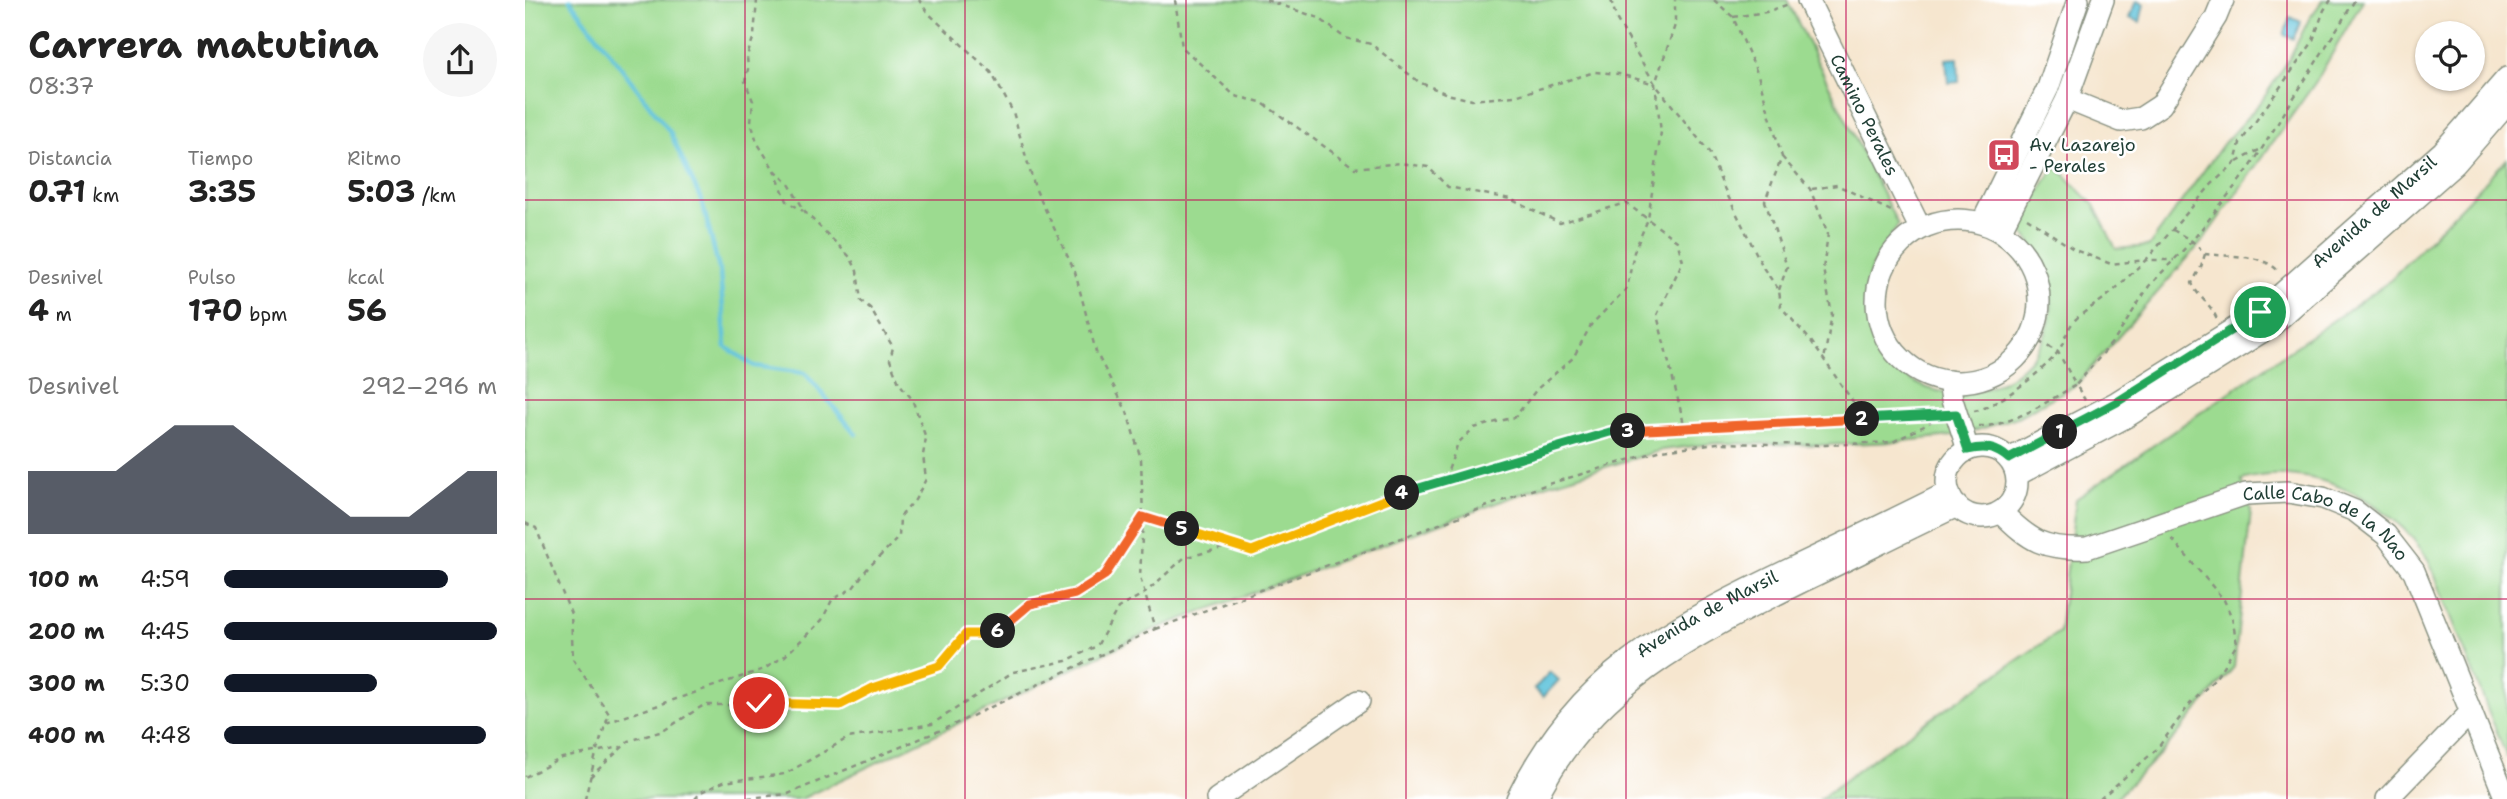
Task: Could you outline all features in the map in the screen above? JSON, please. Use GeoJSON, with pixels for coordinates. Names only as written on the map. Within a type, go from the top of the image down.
{"type":"FeatureCollection","features":[{"type":"Feature","properties":{"kind":"street"},"geometry":{"type":"LineString","coordinates":[[1991,227],[2048,88],[2078,0]]}},
{"type":"Feature","properties":{"kind":"street"},"geometry":{"type":"LineString","coordinates":[[1991,227],[2067,99],[2103,0]]}},
{"type":"Feature","properties":{"kind":"street"},"geometry":{"type":"LineString","coordinates":[[2067,99],[2121,121],[2141,118],[2161,105],[2223,0]]}},
{"type":"Feature","properties":{"kind":"street","name":"Camino Perales"},"geometry":{"type":"LineString","coordinates":[[1808,1],[1920,228]]}},
{"type":"Feature","properties":{"kind":"street","name":"Avenida de Marsil"},"geometry":{"type":"LineString","coordinates":[[2013,467],[2260,312],[2443,151],[2507,78]]}},
{"type":"Feature","properties":{"kind":"street","name":"Avenida de Marsil"},"geometry":{"type":"LineString","coordinates":[[2013,467],[2126,417],[2271,326],[2455,164],[2507,104]]}},
{"type":"Feature","properties":{"kind":"street"},"geometry":{"type":"LineString","coordinates":[[1961,219],[1991,227],[2018,246],[2032,267],[2039,290],[2038,314],[2030,337],[2020,353],[1996,372],[1968,381],[1949,381],[1926,376],[1906,364],[1891,347],[1880,327],[1876,304],[1878,281],[1887,260],[1901,242],[1920,228],[1940,221],[1961,219]]}},
{"type":"Feature","properties":{"kind":"street"},"geometry":{"type":"LineString","coordinates":[[1949,381],[1953,414],[1968,450]]}},
{"type":"Feature","properties":{"kind":"street"},"geometry":{"type":"LineString","coordinates":[[1992,448],[2013,467],[2018,484],[2005,515],[1978,517],[1967,514],[1950,503],[1948,477],[1951,466],[1968,450],[1992,448]]}},
{"type":"Feature","properties":{"kind":"street","name":"Calle Cabo de la Nao"},"geometry":{"type":"LineString","coordinates":[[2005,515],[2033,541],[2063,549],[2087,548],[2246,494],[2288,492],[2323,498],[2355,511],[2386,536],[2414,571],[2507,799]]}},
{"type":"Feature","properties":{"kind":"street","name":"Avenida de Marsil"},"geometry":{"type":"LineString","coordinates":[[1517,799],[1541,752],[1567,718],[1602,683],[1643,649],[1703,611],[1950,503]]}},
{"type":"Feature","properties":{"kind":"street","name":"Avenida de Marsil"},"geometry":{"type":"LineString","coordinates":[[1536,799],[1556,763],[1580,729],[1615,694],[1653,663],[1717,624],[1950,503]]}},
{"type":"Feature","properties":{"kind":"street"},"geometry":{"type":"LineString","coordinates":[[1217,799],[1359,701]]}},
{"type":"Feature","properties":{"kind":"street"},"geometry":{"type":"LineString","coordinates":[[2387,799],[2471,712]]}},
{"type":"Feature","properties":{"kind":"path"},"geometry":{"type":"LineString","coordinates":[[606,723],[764,669],[785,656],[822,620],[832,600],[853,587],[899,537],[900,517],[915,500],[926,479],[923,455],[926,438],[912,400],[899,383],[890,360],[893,347],[870,309],[861,301],[857,271],[851,258],[806,213],[787,201],[773,167],[757,142],[751,122],[753,101],[745,80],[747,56],[754,36],[757,0]]}},
{"type":"Feature","properties":{"kind":"path"},"geometry":{"type":"LineString","coordinates":[[919,0],[927,12],[991,72],[1013,112],[1035,188],[1075,272],[1096,352],[1127,412],[1141,459],[1143,517],[1140,577],[1155,629]]}},
{"type":"Feature","properties":{"kind":"path"},"geometry":{"type":"LineString","coordinates":[[1175,0],[1182,47],[1235,96],[1261,103],[1355,169],[1400,163],[1428,167],[1448,187],[1510,199],[1560,223],[1626,203],[1677,241],[1683,261],[1657,315],[1685,428]]}},
{"type":"Feature","properties":{"kind":"path"},"geometry":{"type":"LineString","coordinates":[[1266,0],[1319,18],[1345,37],[1371,44],[1419,82],[1447,94],[1472,100],[1515,96],[1595,72],[1619,74],[1655,84]]}},
{"type":"Feature","properties":{"kind":"path"},"geometry":{"type":"LineString","coordinates":[[1611,0],[1618,20],[1655,84],[1709,152],[1764,269],[1779,290]]}},
{"type":"Feature","properties":{"kind":"path"},"geometry":{"type":"LineString","coordinates":[[1445,480],[1458,443],[1474,428],[1515,417],[1537,389],[1573,359],[1591,325],[1627,288],[1634,252],[1648,219],[1661,132],[1655,84],[1675,25],[1675,0]]}},
{"type":"Feature","properties":{"kind":"path"},"geometry":{"type":"LineString","coordinates":[[1714,0],[1733,17],[1758,75],[1782,157],[1810,189],[1828,234],[1823,269],[1832,314],[1824,360]]}},
{"type":"Feature","properties":{"kind":"path"},"geometry":{"type":"LineString","coordinates":[[2235,163],[2240,143],[2312,43],[2324,10],[2332,0]]}},
{"type":"Feature","properties":{"kind":"path"},"geometry":{"type":"LineString","coordinates":[[1953,414],[1970,425],[1986,426],[2017,417],[2076,385],[2116,338],[2149,286],[2192,241],[2262,148],[2355,0]]}},
{"type":"Feature","properties":{"kind":"path"},"geometry":{"type":"LineString","coordinates":[[1733,17],[1808,1]]}},
{"type":"Feature","properties":{"kind":"path"},"geometry":{"type":"LineString","coordinates":[[1143,517],[1252,551],[1409,490],[1610,432],[1953,414],[1980,410],[2007,396],[2058,352],[2065,332],[2076,319],[2108,295],[2145,260],[2212,184],[2235,163],[2262,148]]}},
{"type":"Feature","properties":{"kind":"path"},"geometry":{"type":"LineString","coordinates":[[1782,157],[1765,201],[1787,267],[1779,290],[1781,307],[1811,341],[1865,419]]}},
{"type":"Feature","properties":{"kind":"path"},"geometry":{"type":"LineString","coordinates":[[773,167],[789,184],[806,213]]}},
{"type":"Feature","properties":{"kind":"path"},"geometry":{"type":"LineString","coordinates":[[1810,189],[1836,186],[1896,212]]}},
{"type":"Feature","properties":{"kind":"path"},"geometry":{"type":"LineString","coordinates":[[2020,213],[2075,250],[2111,264],[2174,260]]}},
{"type":"Feature","properties":{"kind":"path"},"geometry":{"type":"LineString","coordinates":[[2173,230],[2192,241],[2206,254],[2263,260],[2274,265],[2291,285]]}},
{"type":"Feature","properties":{"kind":"path"},"geometry":{"type":"LineString","coordinates":[[2206,254],[2192,282],[2196,292],[2207,299],[2224,335]]}},
{"type":"Feature","properties":{"kind":"path"},"geometry":{"type":"LineString","coordinates":[[2030,337],[2058,352],[2085,400]]}},
{"type":"Feature","properties":{"kind":"path"},"geometry":{"type":"LineString","coordinates":[[738,799],[788,794],[953,726],[1155,629],[1545,485],[1662,450],[1717,443],[1825,445],[1893,442],[1953,414]]}},
{"type":"Feature","properties":{"kind":"path"},"geometry":{"type":"LineString","coordinates":[[1950,503],[1959,521],[1998,527],[2005,515]]}},
{"type":"Feature","properties":{"kind":"path"},"geometry":{"type":"LineString","coordinates":[[590,777],[629,741],[663,731],[703,705],[840,705],[873,688],[939,666],[966,634],[996,634],[1030,604],[1075,594],[1105,575],[1143,517]]}},
{"type":"Feature","properties":{"kind":"path"},"geometry":{"type":"LineString","coordinates":[[2100,799],[2157,749],[2190,704],[2215,679],[2237,644],[2232,618],[2224,600],[2170,537],[2165,522]]}},
{"type":"Feature","properties":{"kind":"path"},"geometry":{"type":"LineString","coordinates":[[525,523],[535,528],[571,614],[573,659],[609,714],[596,752],[585,799]]}},
{"type":"Feature","properties":{"kind":"path"},"geometry":{"type":"LineString","coordinates":[[695,799],[701,792],[723,782],[785,774],[848,738],[932,723],[1013,672],[1066,661],[1097,646],[1118,608],[1145,593],[1184,558],[1234,545]]}},
{"type":"Feature","properties":{"kind":"path"},"geometry":{"type":"LineString","coordinates":[[525,777],[562,758],[623,746]]}},
{"type":"Feature","properties":{"kind":"green space"},"geometry":{"type":"Polygon","coordinates":[[[525,0],[1787,0],[1898,225],[1878,256],[1867,284],[1865,307],[1874,338],[1892,364],[1911,380],[1940,391],[1961,393],[1983,389],[2003,381],[2021,369],[2046,334],[2051,312],[2051,289],[2040,257],[2020,230],[2021,223],[2054,167],[2094,205],[2116,249],[2149,246],[2224,143],[2261,102],[2323,0],[2363,0],[2317,80],[2201,243],[2076,385],[2017,417],[1962,435],[1893,442],[1825,445],[1717,443],[1662,450],[1545,485],[1155,629],[801,799],[525,799],[525,0]]]}},
{"type":"Feature","properties":{"kind":"green space"},"geometry":{"type":"Polygon","coordinates":[[[2507,159],[2507,758],[2429,561],[2413,539],[2394,520],[2348,490],[2296,476],[2269,475],[2242,480],[2251,511],[2234,667],[2164,750],[2115,799],[1820,799],[1878,755],[2059,632],[2076,499],[2387,283],[2507,159]]]}},
{"type":"Feature","properties":{"kind":"water"},"geometry":{"type":"Polygon","coordinates":[[[2136,1],[2144,4],[2140,22],[2129,18],[2136,1]]]}},
{"type":"Feature","properties":{"kind":"water"},"geometry":{"type":"Polygon","coordinates":[[[2290,17],[2301,22],[2293,39],[2284,35],[2290,17]]]}},
{"type":"Feature","properties":{"kind":"water"},"geometry":{"type":"Polygon","coordinates":[[[1958,58],[1959,82],[1948,83],[1946,59],[1958,58]]]}},
{"type":"Feature","properties":{"kind":"water"},"geometry":{"type":"Polygon","coordinates":[[[1550,672],[1559,680],[1543,697],[1534,689],[1550,672]]]}},
{"type":"Feature","properties":{"kind":"waterway"},"geometry":{"type":"LineString","coordinates":[[570,0],[670,132],[702,202],[720,273],[726,347],[754,366],[805,373],[856,434]]}},
{"type":"Feature","properties":{"kind":"place","name":"Av. Lazarejo - Perales"},"geometry":{"type":"Point","coordinates":[2004,155]}},
{"type":"Feature","properties":{"kind":"route"},"geometry":{"type":"LineString","coordinates":[[759,703],[840,705],[873,688],[939,666],[966,634],[996,634],[1030,604],[1075,594],[1105,575],[1143,517],[1252,551],[1409,490],[1610,432],[1956,414],[1968,450],[1992,448],[2009,459],[2117,402],[2260,312]]}}]}
